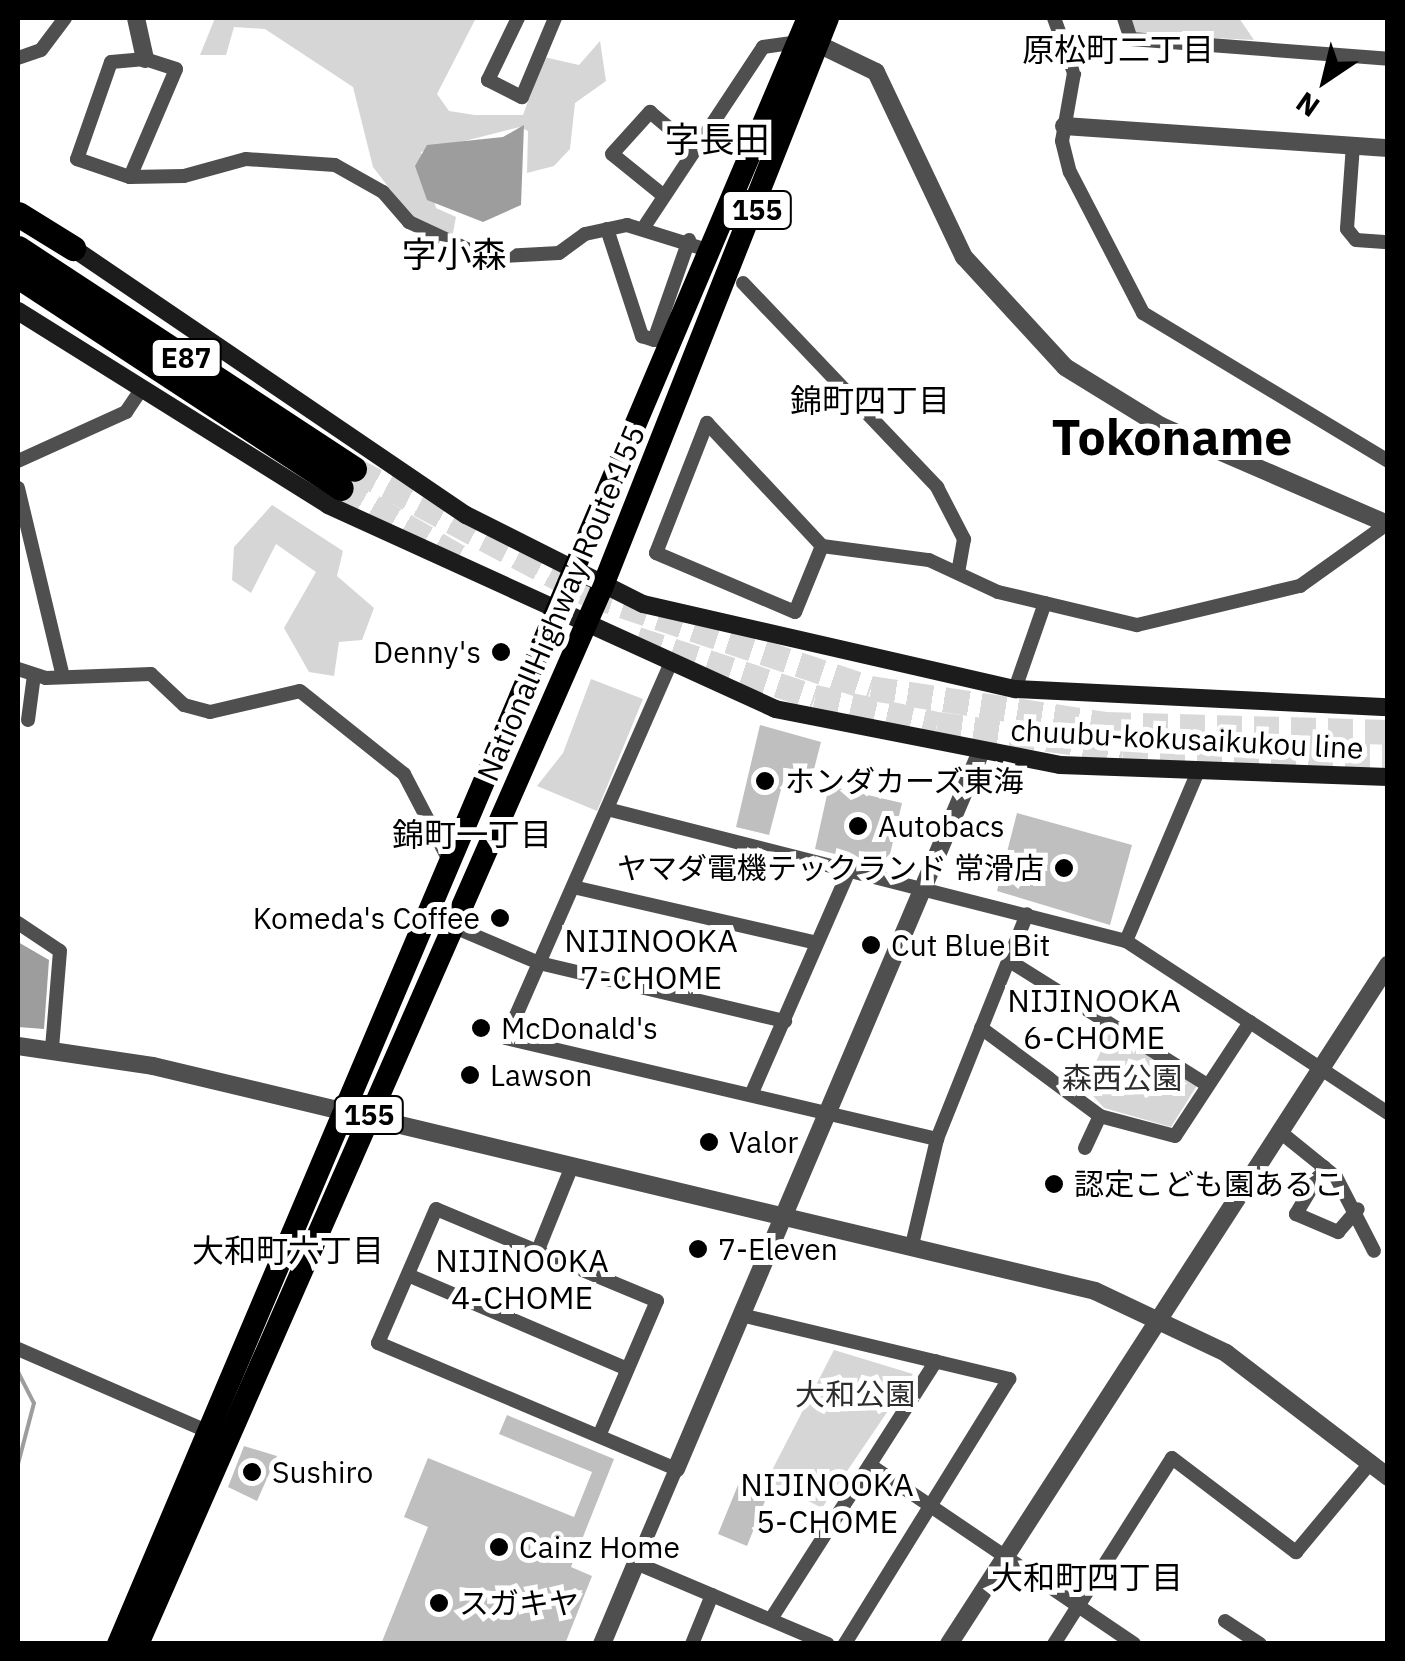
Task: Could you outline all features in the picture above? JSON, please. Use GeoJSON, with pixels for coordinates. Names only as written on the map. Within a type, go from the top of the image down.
{"type":"FeatureCollection","features":[{"type":"Feature","properties":{"kind":"highway","name":"National Highway Route 155"},"geometry":{"type":"LineString","coordinates":[[138,1644],[357,1117],[451,864],[810,34],[828,18]]}},
{"type":"Feature","properties":{"kind":"highway","name":"National Highway Route 155"},"geometry":{"type":"LineString","coordinates":[[118,1644],[209,1432],[452,926],[585,628],[810,34]]}},
{"type":"Feature","properties":{"kind":"highway"},"geometry":{"type":"LineString","coordinates":[[18,214],[73,248]]}},
{"type":"Feature","properties":{"kind":"highway","name":"E87"},"geometry":{"type":"LineString","coordinates":[[18,248],[347,478],[18,276]]}},
{"type":"Feature","properties":{"kind":"main road","name":"chuubu-kokusaikukou line"},"geometry":{"type":"LineString","coordinates":[[18,206],[180,329],[466,515],[602,588],[769,640],[1015,689],[1388,708]]}},
{"type":"Feature","properties":{"kind":"main road","name":"chuubu-kokusaikukou line"},"geometry":{"type":"LineString","coordinates":[[18,311],[144,385],[328,505],[669,667],[775,708],[980,754],[1198,774],[1388,777]]}},
{"type":"Feature","properties":{"kind":"main road"},"geometry":{"type":"LineString","coordinates":[[144,385],[180,329]]}},
{"type":"Feature","properties":{"kind":"street"},"geometry":{"type":"LineString","coordinates":[[18,58],[41,50],[65,18]]}},
{"type":"Feature","properties":{"kind":"street"},"geometry":{"type":"LineString","coordinates":[[136,18],[145,59]]}},
{"type":"Feature","properties":{"kind":"street"},"geometry":{"type":"LineString","coordinates":[[518,18],[488,80],[522,98],[555,18]]}},
{"type":"Feature","properties":{"kind":"street"},"geometry":{"type":"LineString","coordinates":[[1054,18],[1074,72],[1064,126],[1070,172],[1153,324],[1388,462]]}},
{"type":"Feature","properties":{"kind":"street"},"geometry":{"type":"LineString","coordinates":[[1124,18],[1130,39],[1388,59]]}},
{"type":"Feature","properties":{"kind":"street"},"geometry":{"type":"LineString","coordinates":[[646,224],[659,192],[694,149],[764,47],[810,34],[876,72],[964,257],[1064,367],[1161,426],[1387,524]]}},
{"type":"Feature","properties":{"kind":"street"},"geometry":{"type":"LineString","coordinates":[[130,177],[176,69],[145,59],[111,62],[74,148],[77,159],[130,177],[184,176],[246,159],[335,165],[383,192],[409,222],[484,257],[560,254],[607,229],[646,224],[695,244],[654,340],[642,336],[607,229]]}},
{"type":"Feature","properties":{"kind":"street"},"geometry":{"type":"LineString","coordinates":[[659,192],[612,154],[650,112],[694,149]]}},
{"type":"Feature","properties":{"kind":"street"},"geometry":{"type":"LineString","coordinates":[[1064,126],[1388,148]]}},
{"type":"Feature","properties":{"kind":"street"},"geometry":{"type":"LineString","coordinates":[[1353,145],[1347,229],[1356,240],[1388,242]]}},
{"type":"Feature","properties":{"kind":"street"},"geometry":{"type":"LineString","coordinates":[[743,284],[938,487],[964,539],[959,568]]}},
{"type":"Feature","properties":{"kind":"street"},"geometry":{"type":"LineString","coordinates":[[18,461],[126,412],[144,385]]}},
{"type":"Feature","properties":{"kind":"street"},"geometry":{"type":"LineString","coordinates":[[822,546],[795,612],[656,553],[707,424],[822,546],[959,568],[998,592],[1137,626],[1264,599],[1300,586],[1387,524]]}},
{"type":"Feature","properties":{"kind":"street"},"geometry":{"type":"LineString","coordinates":[[18,488],[62,677]]}},
{"type":"Feature","properties":{"kind":"street"},"geometry":{"type":"LineString","coordinates":[[1015,689],[1046,603]]}},
{"type":"Feature","properties":{"kind":"street"},"geometry":{"type":"LineString","coordinates":[[669,667],[506,1038],[937,1138]]}},
{"type":"Feature","properties":{"kind":"street"},"geometry":{"type":"LineString","coordinates":[[18,669],[34,675],[62,677],[151,674],[184,706],[210,712],[300,691],[404,774],[451,864]]}},
{"type":"Feature","properties":{"kind":"street"},"geometry":{"type":"LineString","coordinates":[[28,720],[34,675]]}},
{"type":"Feature","properties":{"kind":"street"},"geometry":{"type":"LineString","coordinates":[[602,1644],[980,754]]}},
{"type":"Feature","properties":{"kind":"street"},"geometry":{"type":"LineString","coordinates":[[1126,941],[1198,774]]}},
{"type":"Feature","properties":{"kind":"street"},"geometry":{"type":"LineString","coordinates":[[607,808],[926,884],[1126,941],[1388,1113]]}},
{"type":"Feature","properties":{"kind":"street"},"geometry":{"type":"LineString","coordinates":[[751,1095],[851,866]]}},
{"type":"Feature","properties":{"kind":"street"},"geometry":{"type":"LineString","coordinates":[[573,888],[817,944]]}},
{"type":"Feature","properties":{"kind":"street"},"geometry":{"type":"LineString","coordinates":[[912,1245],[937,1138],[1026,914]]}},
{"type":"Feature","properties":{"kind":"street"},"geometry":{"type":"LineString","coordinates":[[18,923],[60,951],[52,1048]]}},
{"type":"Feature","properties":{"kind":"street"},"geometry":{"type":"LineString","coordinates":[[452,926],[539,963],[786,1020]]}},
{"type":"Feature","properties":{"kind":"street"},"geometry":{"type":"LineString","coordinates":[[1008,960],[1207,1085]]}},
{"type":"Feature","properties":{"kind":"street"},"geometry":{"type":"LineString","coordinates":[[950,1644],[1388,964]]}},
{"type":"Feature","properties":{"kind":"street"},"geometry":{"type":"LineString","coordinates":[[981,1028],[1100,1116],[1175,1136],[1250,1022]]}},
{"type":"Feature","properties":{"kind":"street"},"geometry":{"type":"LineString","coordinates":[[18,1046],[52,1048],[912,1245],[1159,1316],[1262,1376],[1388,1476]]}},
{"type":"Feature","properties":{"kind":"street"},"geometry":{"type":"LineString","coordinates":[[1085,1148],[1100,1116]]}},
{"type":"Feature","properties":{"kind":"street"},"geometry":{"type":"LineString","coordinates":[[1279,1131],[1324,1168],[1358,1208],[1374,1251]]}},
{"type":"Feature","properties":{"kind":"street"},"geometry":{"type":"LineString","coordinates":[[538,1250],[572,1166]]}},
{"type":"Feature","properties":{"kind":"street"},"geometry":{"type":"LineString","coordinates":[[1324,1168],[1296,1214],[1338,1232],[1358,1208]]}},
{"type":"Feature","properties":{"kind":"street"},"geometry":{"type":"LineString","coordinates":[[599,1436],[657,1300],[436,1208],[378,1343],[676,1469]]}},
{"type":"Feature","properties":{"kind":"street"},"geometry":{"type":"LineString","coordinates":[[408,1275],[626,1370]]}},
{"type":"Feature","properties":{"kind":"street"},"geometry":{"type":"LineString","coordinates":[[741,1315],[1010,1379],[1010,1389],[845,1644]]}},
{"type":"Feature","properties":{"kind":"street"},"geometry":{"type":"LineString","coordinates":[[18,1349],[209,1432]]}},
{"type":"Feature","properties":{"kind":"street"},"geometry":{"type":"LineString","coordinates":[[771,1620],[936,1360]]}},
{"type":"Feature","properties":{"kind":"street"},"geometry":{"type":"LineString","coordinates":[[1054,1644],[1172,1458],[1296,1552],[1371,1462]]}},
{"type":"Feature","properties":{"kind":"street"},"geometry":{"type":"LineString","coordinates":[[870,1465],[1082,1602],[1134,1644]]}},
{"type":"Feature","properties":{"kind":"street"},"geometry":{"type":"LineString","coordinates":[[636,1563],[828,1644]]}},
{"type":"Feature","properties":{"kind":"street"},"geometry":{"type":"LineString","coordinates":[[692,1644],[712,1595]]}},
{"type":"Feature","properties":{"kind":"street"},"geometry":{"type":"LineString","coordinates":[[1224,1620],[1260,1644]]}},
{"type":"Feature","properties":{"kind":"green space"},"geometry":{"type":"Polygon","coordinates":[[[215,18],[476,18],[437,94],[449,111],[523,115],[544,57],[579,65],[600,41],[606,81],[575,103],[570,149],[554,166],[527,173],[528,131],[520,127],[421,152],[436,208],[456,217],[452,238],[413,219],[373,167],[353,87],[265,29],[234,27],[226,55],[200,55],[215,18]]]}},
{"type":"Feature","properties":{"kind":"green space"},"geometry":{"type":"Polygon","coordinates":[[[1130,18],[1239,18],[1254,40],[1134,34],[1130,18]]]}},
{"type":"Feature","properties":{"kind":"green space"},"geometry":{"type":"Polygon","coordinates":[[[272,505],[343,551],[337,576],[374,608],[362,640],[339,642],[334,676],[309,672],[284,628],[316,572],[276,544],[251,593],[232,580],[234,547],[272,505]]]}},
{"type":"Feature","properties":{"kind":"green space"},"geometry":{"type":"Polygon","coordinates":[[[591,679],[643,699],[597,811],[537,786],[563,753],[591,679]]]}},
{"type":"Feature","properties":{"kind":"green space","name":"森西公園"},"geometry":{"type":"Polygon","coordinates":[[[1110,1030],[1198,1084],[1171,1127],[1104,1108],[1085,1087],[1110,1030]]]}},
{"type":"Feature","properties":{"kind":"green space","name":"大和公園"},"geometry":{"type":"Polygon","coordinates":[[[834,1350],[913,1374],[822,1508],[767,1480],[834,1350]]]}},
{"type":"Feature","properties":{"kind":"shaded area"},"geometry":{"type":"Polygon","coordinates":[[[524,125],[521,205],[483,222],[427,200],[415,166],[427,145],[503,137],[524,125]]]}},
{"type":"Feature","properties":{"kind":"shaded area"},"geometry":{"type":"Polygon","coordinates":[[[18,942],[49,960],[44,1029],[18,1027],[18,942]]]}},
{"type":"Feature","properties":{"kind":"building","name":"ホンダカーズ東海"},"geometry":{"type":"Polygon","coordinates":[[[760,725],[821,742],[810,785],[784,778],[769,835],[736,827],[760,725]]]}},
{"type":"Feature","properties":{"kind":"building","name":"Autobacs"},"geometry":{"type":"Polygon","coordinates":[[[829,786],[902,803],[887,867],[815,849],[829,786]]]}},
{"type":"Feature","properties":{"kind":"building","name":"ヤマダ電機テックランド 常滑店"},"geometry":{"type":"Polygon","coordinates":[[[1017,813],[1132,845],[1110,925],[997,891],[1017,813]]]}},
{"type":"Feature","properties":{"kind":"building","name":"Cainz Home"},"geometry":{"type":"Polygon","coordinates":[[[507,1415],[614,1459],[571,1567],[592,1576],[565,1644],[381,1644],[428,1527],[404,1517],[428,1458],[574,1517],[592,1472],[499,1434],[507,1415]]]}},
{"type":"Feature","properties":{"kind":"building","name":"Sushiro"},"geometry":{"type":"Polygon","coordinates":[[[244,1446],[277,1456],[257,1501],[228,1487],[244,1446]]]}},
{"type":"Feature","properties":{"kind":"building"},"geometry":{"type":"Polygon","coordinates":[[[738,1485],[767,1496],[747,1546],[718,1534],[738,1485]]]}},
{"type":"Feature","properties":{"kind":"waterway"},"geometry":{"type":"LineString","coordinates":[[18,1372],[34,1403],[18,1464]]}},
{"type":"Feature","properties":{"kind":"tunnel"},"geometry":{"type":"LineString","coordinates":[[354,469],[588,594],[871,688],[1106,724],[1388,732]]}},
{"type":"Feature","properties":{"kind":"tunnel"},"geometry":{"type":"LineString","coordinates":[[341,488],[468,562]]}},
{"type":"Feature","properties":{"kind":"tunnel"},"geometry":{"type":"LineString","coordinates":[[637,639],[815,697],[937,724],[1123,749],[1388,756]]}},
{"type":"Feature","properties":{"kind":"place","name":"Denny's"},"geometry":{"type":"Point","coordinates":[501,652]}},
{"type":"Feature","properties":{"kind":"place","name":"ホンダカーズ東海"},"geometry":{"type":"Point","coordinates":[765,781]}},
{"type":"Feature","properties":{"kind":"place","name":"Autobacs"},"geometry":{"type":"Point","coordinates":[858,826]}},
{"type":"Feature","properties":{"kind":"place","name":"ヤマダ電機テックランド 常滑店"},"geometry":{"type":"Point","coordinates":[1064,868]}},
{"type":"Feature","properties":{"kind":"place","name":"Komeda's Coffee"},"geometry":{"type":"Point","coordinates":[500,918]}},
{"type":"Feature","properties":{"kind":"place","name":"Cut Blue Bit"},"geometry":{"type":"Point","coordinates":[871,945]}},
{"type":"Feature","properties":{"kind":"place","name":"McDonald's"},"geometry":{"type":"Point","coordinates":[481,1028]}},
{"type":"Feature","properties":{"kind":"place","name":"Lawson"},"geometry":{"type":"Point","coordinates":[470,1075]}},
{"type":"Feature","properties":{"kind":"place","name":"Valor"},"geometry":{"type":"Point","coordinates":[709,1142]}},
{"type":"Feature","properties":{"kind":"place","name":"認定こども園あるこ"},"geometry":{"type":"Point","coordinates":[1054,1184]}},
{"type":"Feature","properties":{"kind":"place","name":"7-Eleven"},"geometry":{"type":"Point","coordinates":[698,1249]}},
{"type":"Feature","properties":{"kind":"place","name":"Sushiro"},"geometry":{"type":"Point","coordinates":[252,1472]}},
{"type":"Feature","properties":{"kind":"place","name":"Cainz Home"},"geometry":{"type":"Point","coordinates":[499,1547]}},
{"type":"Feature","properties":{"kind":"place","name":"スガキヤ"},"geometry":{"type":"Point","coordinates":[439,1603]}},
{"type":"Feature","properties":{"kind":"district","name":"原松町二丁目"},"geometry":{"type":"Point","coordinates":[1118,49]}},
{"type":"Feature","properties":{"kind":"district","name":"字長田"},"geometry":{"type":"Point","coordinates":[717,139]}},
{"type":"Feature","properties":{"kind":"district","name":"字小森"},"geometry":{"type":"Point","coordinates":[454,254]}},
{"type":"Feature","properties":{"kind":"district","name":"錦町四丁目"},"geometry":{"type":"Point","coordinates":[870,400]}},
{"type":"Feature","properties":{"kind":"district","name":"Tokoname"},"geometry":{"type":"Point","coordinates":[1172,437]}},
{"type":"Feature","properties":{"kind":"district","name":"錦町一丁目"},"geometry":{"type":"Point","coordinates":[472,834]}},
{"type":"Feature","properties":{"kind":"district","name":"NIJINOOKA 7-CHOME"},"geometry":{"type":"Point","coordinates":[651,960]}},
{"type":"Feature","properties":{"kind":"district","name":"NIJINOOKA 6-CHOME"},"geometry":{"type":"Point","coordinates":[1094,1020]}},
{"type":"Feature","properties":{"kind":"district","name":"大和町六丁目"},"geometry":{"type":"Point","coordinates":[288,1250]}},
{"type":"Feature","properties":{"kind":"district","name":"NIJINOOKA 4-CHOME"},"geometry":{"type":"Point","coordinates":[522,1280]}},
{"type":"Feature","properties":{"kind":"district","name":"NIJINOOKA 5-CHOME"},"geometry":{"type":"Point","coordinates":[827,1504]}},
{"type":"Feature","properties":{"kind":"district","name":"大和町四丁目"},"geometry":{"type":"Point","coordinates":[1087,1577]}}]}
